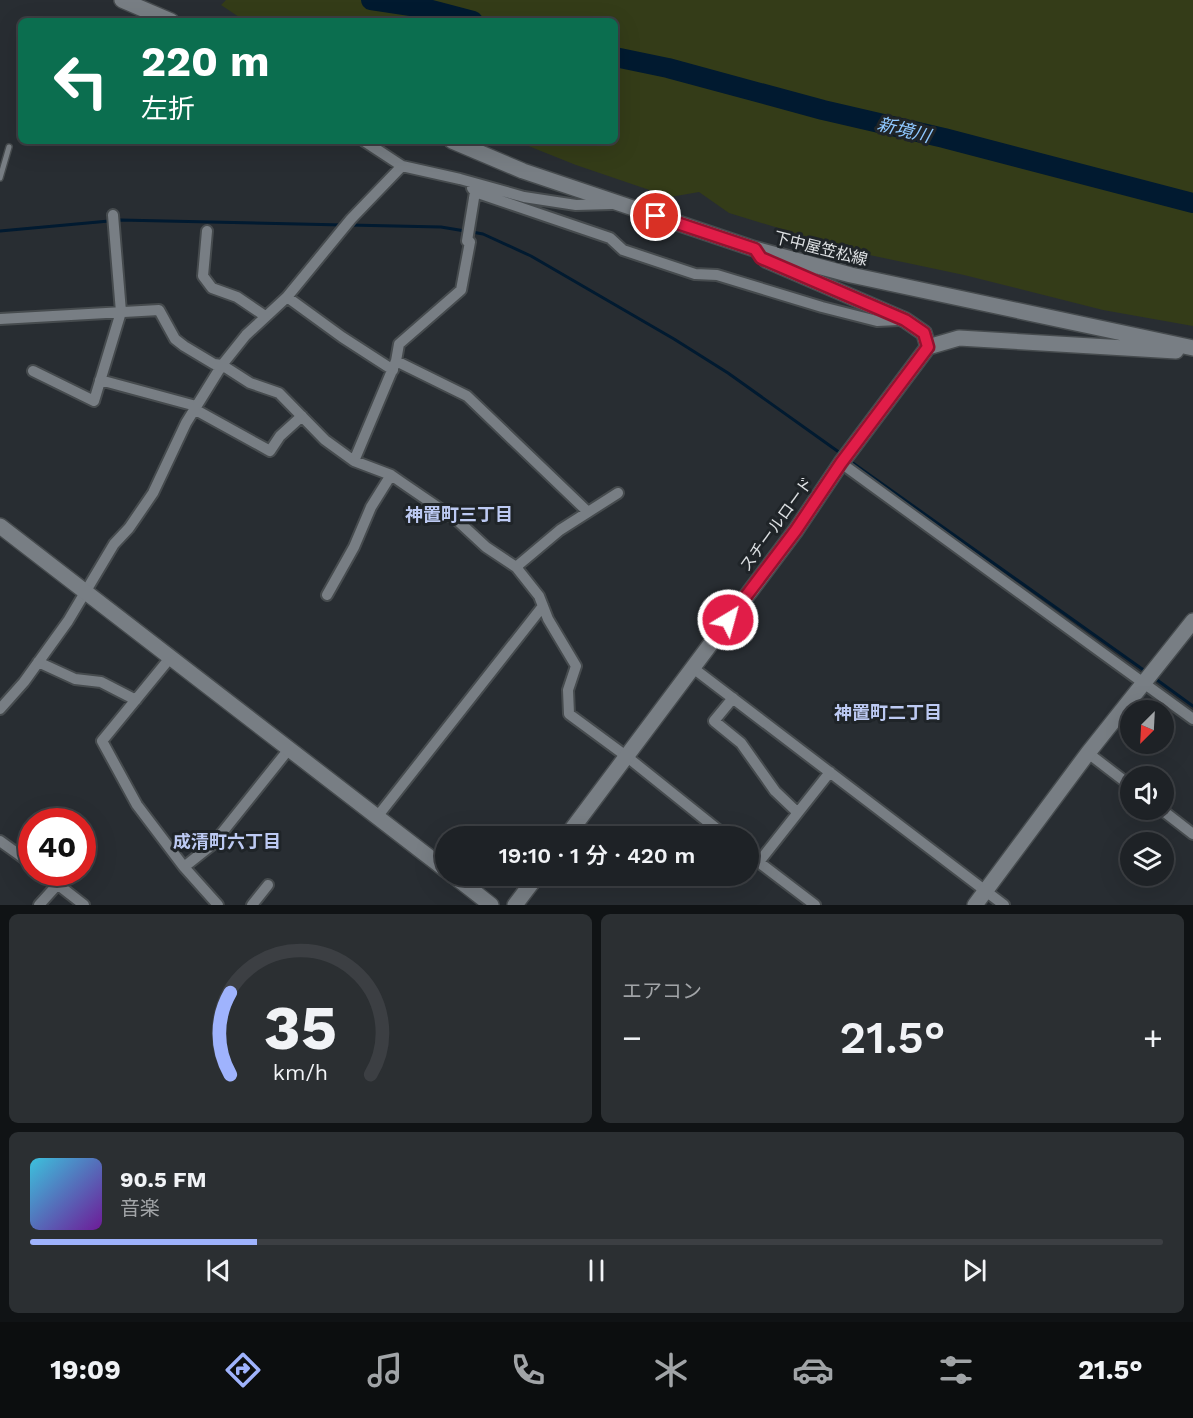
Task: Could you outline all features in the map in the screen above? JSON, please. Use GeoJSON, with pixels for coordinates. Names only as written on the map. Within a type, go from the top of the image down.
{"type":"FeatureCollection","features":[{"type":"Feature","properties":{"kind":"street"},"geometry":{"type":"LineString","coordinates":[[122,0],[164,18]]}},
{"type":"Feature","properties":{"kind":"street"},"geometry":{"type":"LineString","coordinates":[[368,144],[402,166],[524,197],[576,205],[617,203]]}},
{"type":"Feature","properties":{"kind":"street","name":"下中屋笠松線"},"geometry":{"type":"LineString","coordinates":[[459,144],[523,171],[755,249],[851,275],[1153,345]]}},
{"type":"Feature","properties":{"kind":"street"},"geometry":{"type":"LineString","coordinates":[[0,709],[24,682],[68,621],[114,544],[129,528],[153,494],[195,407],[222,365],[246,335],[286,297],[347,225],[402,166]]}},
{"type":"Feature","properties":{"kind":"street"},"geometry":{"type":"LineString","coordinates":[[460,179],[476,192],[610,238],[622,250],[695,274],[717,275],[877,321],[905,320]]}},
{"type":"Feature","properties":{"kind":"street"},"geometry":{"type":"LineString","coordinates":[[354,461],[394,365],[399,344],[461,290],[476,192]]}},
{"type":"Feature","properties":{"kind":"street"},"geometry":{"type":"LineString","coordinates":[[33,371],[94,401],[121,312],[114,219]]}},
{"type":"Feature","properties":{"kind":"street"},"geometry":{"type":"LineString","coordinates":[[207,231],[203,276],[212,288],[237,297],[265,316]]}},
{"type":"Feature","properties":{"kind":"street"},"geometry":{"type":"LineString","coordinates":[[755,249],[761,258],[905,320],[924,333],[928,347],[959,338],[1153,345],[1167,352],[1193,349]]}},
{"type":"Feature","properties":{"kind":"street"},"geometry":{"type":"LineString","coordinates":[[286,297],[342,337],[394,365],[467,396],[588,512]]}},
{"type":"Feature","properties":{"kind":"street"},"geometry":{"type":"LineString","coordinates":[[0,319],[159,310],[175,339],[214,364],[222,365],[250,383],[279,393],[325,440],[354,461],[391,475],[458,521],[486,547],[516,567],[539,596],[548,619],[576,666],[568,690],[568,714],[626,756],[713,826]]}},
{"type":"Feature","properties":{"kind":"street","name":"スチールロード"},"geometry":{"type":"LineString","coordinates":[[574,826],[796,530],[845,458],[928,347]]}},
{"type":"Feature","properties":{"kind":"street"},"geometry":{"type":"LineString","coordinates":[[100,380],[195,407],[270,451],[280,436],[302,416]]}},
{"type":"Feature","properties":{"kind":"street"},"geometry":{"type":"LineString","coordinates":[[845,458],[1193,719]]}},
{"type":"Feature","properties":{"kind":"street"},"geometry":{"type":"LineString","coordinates":[[327,595],[354,547],[371,507],[391,475]]}},
{"type":"Feature","properties":{"kind":"street"},"geometry":{"type":"LineString","coordinates":[[516,567],[560,530],[618,493]]}},
{"type":"Feature","properties":{"kind":"street"},"geometry":{"type":"LineString","coordinates":[[0,526],[435,862]]}},
{"type":"Feature","properties":{"kind":"street"},"geometry":{"type":"LineString","coordinates":[[377,817],[543,606]]}},
{"type":"Feature","properties":{"kind":"street"},"geometry":{"type":"LineString","coordinates":[[975,905],[1089,753],[1193,621]]}},
{"type":"Feature","properties":{"kind":"street"},"geometry":{"type":"LineString","coordinates":[[170,658],[102,741],[137,805],[184,867],[218,905]]}},
{"type":"Feature","properties":{"kind":"street"},"geometry":{"type":"LineString","coordinates":[[38,662],[75,679],[101,682],[136,700]]}},
{"type":"Feature","properties":{"kind":"street"},"geometry":{"type":"LineString","coordinates":[[693,668],[1004,905]]}},
{"type":"Feature","properties":{"kind":"street"},"geometry":{"type":"LineString","coordinates":[[733,698],[714,721],[741,743],[775,791],[797,812]]}},
{"type":"Feature","properties":{"kind":"street"},"geometry":{"type":"LineString","coordinates":[[184,867],[213,844],[289,749]]}},
{"type":"Feature","properties":{"kind":"street"},"geometry":{"type":"LineString","coordinates":[[1089,753],[1120,777]]}},
{"type":"Feature","properties":{"kind":"street"},"geometry":{"type":"LineString","coordinates":[[815,905],[759,862],[830,772]]}},
{"type":"Feature","properties":{"kind":"street"},"geometry":{"type":"LineString","coordinates":[[1174,819],[1193,834]]}},
{"type":"Feature","properties":{"kind":"street"},"geometry":{"type":"LineString","coordinates":[[0,841],[18,854]]}},
{"type":"Feature","properties":{"kind":"street"},"geometry":{"type":"LineString","coordinates":[[252,905],[268,885]]}},
{"type":"Feature","properties":{"kind":"street"},"geometry":{"type":"LineString","coordinates":[[39,905],[56,886]]}},
{"type":"Feature","properties":{"kind":"street"},"geometry":{"type":"LineString","coordinates":[[60,886],[84,905]]}},
{"type":"Feature","properties":{"kind":"street"},"geometry":{"type":"LineString","coordinates":[[467,886],[491,905]]}},
{"type":"Feature","properties":{"kind":"street"},"geometry":{"type":"LineString","coordinates":[[516,905],[530,886]]}},
{"type":"Feature","properties":{"kind":"lane"},"geometry":{"type":"LineString","coordinates":[[0,178],[9,147]]}},
{"type":"Feature","properties":{"kind":"green space"},"geometry":{"type":"Polygon","coordinates":[[[226,0],[1193,0],[1193,326],[1103,310],[964,275],[860,253],[729,213],[699,192],[670,197],[576,165],[524,144],[618,144],[618,18],[240,18],[221,5],[226,0]]]}},
{"type":"Feature","properties":{"kind":"waterway","name":"新境川"},"geometry":{"type":"LineString","coordinates":[[371,0],[424,8],[462,18]]}},
{"type":"Feature","properties":{"kind":"waterway","name":"新境川"},"geometry":{"type":"LineString","coordinates":[[618,58],[668,68],[823,110],[944,138],[1193,203]]}},
{"type":"Feature","properties":{"kind":"waterway"},"geometry":{"type":"LineString","coordinates":[[0,231],[120,220],[343,225]]}},
{"type":"Feature","properties":{"kind":"waterway"},"geometry":{"type":"LineString","coordinates":[[349,225],[441,227],[465,231]]}},
{"type":"Feature","properties":{"kind":"waterway"},"geometry":{"type":"LineString","coordinates":[[472,232],[483,234],[531,256],[674,339],[728,373],[843,455]]}},
{"type":"Feature","properties":{"kind":"waterway"},"geometry":{"type":"LineString","coordinates":[[850,461],[1145,671]]}},
{"type":"Feature","properties":{"kind":"waterway"},"geometry":{"type":"LineString","coordinates":[[1153,677],[1193,706]]}},
{"type":"Feature","properties":{"kind":"district","name":"神置町三丁目"},"geometry":{"type":"Point","coordinates":[459,515]}},
{"type":"Feature","properties":{"kind":"district","name":"神置町二丁目"},"geometry":{"type":"Point","coordinates":[888,713]}},
{"type":"Feature","properties":{"kind":"district","name":"成清町六丁目"},"geometry":{"type":"Point","coordinates":[227,842]}},
{"type":"Feature","properties":{"kind":"route"},"geometry":{"type":"LineString","coordinates":[[656,216],[755,249],[761,258],[905,320],[924,333],[928,347],[728,620]]}}]}
